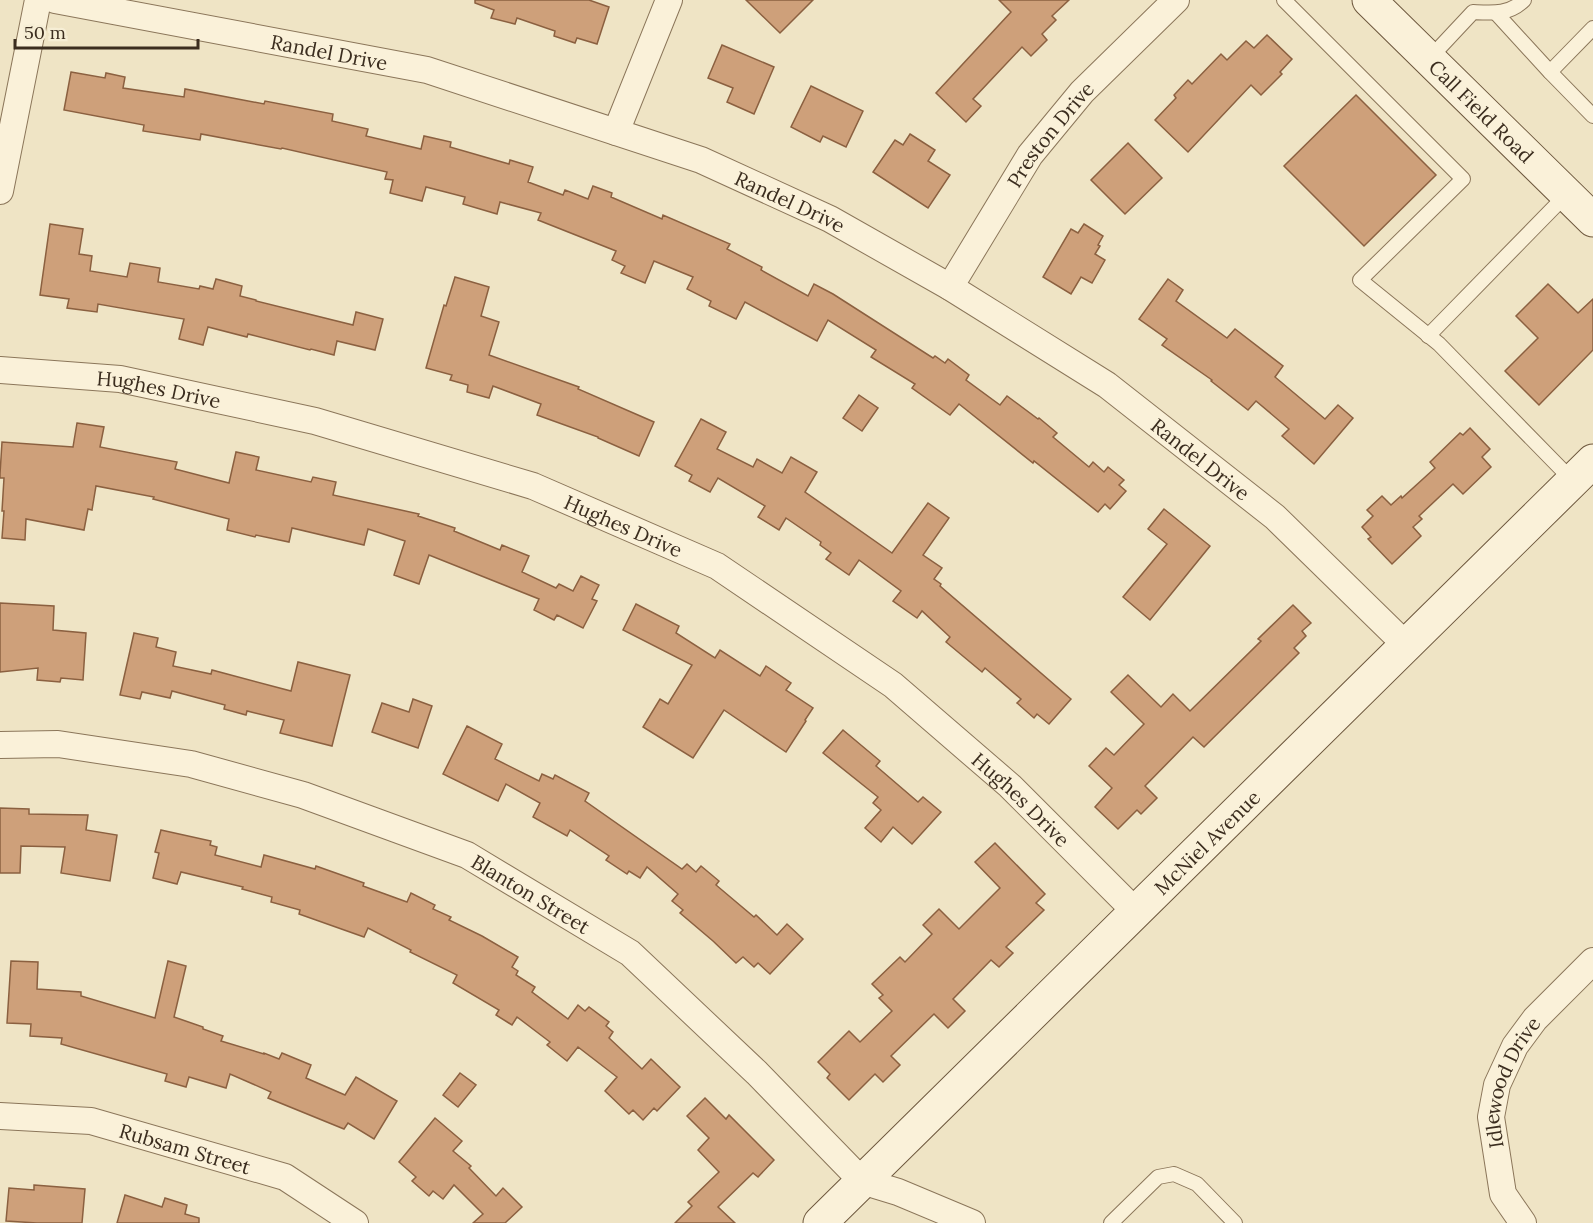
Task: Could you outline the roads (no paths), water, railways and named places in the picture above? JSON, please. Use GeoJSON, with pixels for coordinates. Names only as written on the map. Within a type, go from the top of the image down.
{"type":"FeatureCollection","features":[{"type":"Feature","properties":{"kind":"street"},"geometry":{"type":"LineString","coordinates":[[0,191],[38,0]]}},
{"type":"Feature","properties":{"kind":"street","name":"Randel Drive"},"geometry":{"type":"LineString","coordinates":[[55,0],[427,70],[701,160],[830,219],[950,287],[1107,385],[1275,517],[1407,646]]}},
{"type":"Feature","properties":{"kind":"street"},"geometry":{"type":"LineString","coordinates":[[616,132],[669,0]]}},
{"type":"Feature","properties":{"kind":"street","name":"Preston Drive"},"geometry":{"type":"LineString","coordinates":[[950,287],[1030,155],[1082,92],[1176,0]]}},
{"type":"Feature","properties":{"kind":"street","name":"Call Field Road"},"geometry":{"type":"LineString","coordinates":[[1369,0],[1586,211]]}},
{"type":"Feature","properties":{"kind":"street","name":"Hughes Drive"},"geometry":{"type":"LineString","coordinates":[[0,370],[120,379],[315,421],[533,486],[717,566],[893,686],[1010,786],[1136,912]]}},
{"type":"Feature","properties":{"kind":"street","name":"McNiel Avenue"},"geometry":{"type":"LineString","coordinates":[[820,1223],[1583,471]]}},
{"type":"Feature","properties":{"kind":"street","name":"Blanton Street"},"geometry":{"type":"LineString","coordinates":[[0,745],[58,744],[191,764],[303,795],[467,855],[630,952],[757,1073],[862,1181],[898,1192],[972,1223]]}},
{"type":"Feature","properties":{"kind":"street","name":"Idlewood Drive"},"geometry":{"type":"LineString","coordinates":[[1523,1223],[1503,1194],[1491,1117],[1497,1085],[1515,1046],[1535,1019],[1593,961]]}},
{"type":"Feature","properties":{"kind":"street","name":"Rubsam Street"},"geometry":{"type":"LineString","coordinates":[[0,1116],[91,1120],[285,1177],[355,1223]]}},
{"type":"Feature","properties":{"kind":"lane"},"geometry":{"type":"LineString","coordinates":[[1284,0],[1463,179],[1359,280],[1439,344],[1583,471]]}},
{"type":"Feature","properties":{"kind":"lane"},"geometry":{"type":"LineString","coordinates":[[1429,59],[1473,12],[1496,13],[1516,8],[1524,0]]}},
{"type":"Feature","properties":{"kind":"lane"},"geometry":{"type":"LineString","coordinates":[[1496,13],[1593,116]]}},
{"type":"Feature","properties":{"kind":"lane"},"geometry":{"type":"LineString","coordinates":[[1550,72],[1593,28]]}},
{"type":"Feature","properties":{"kind":"lane"},"geometry":{"type":"LineString","coordinates":[[1428,336],[1586,211]]}},
{"type":"Feature","properties":{"kind":"lane"},"geometry":{"type":"LineString","coordinates":[[1111,1223],[1158,1177],[1174,1174],[1197,1184],[1235,1223]]}}]}
